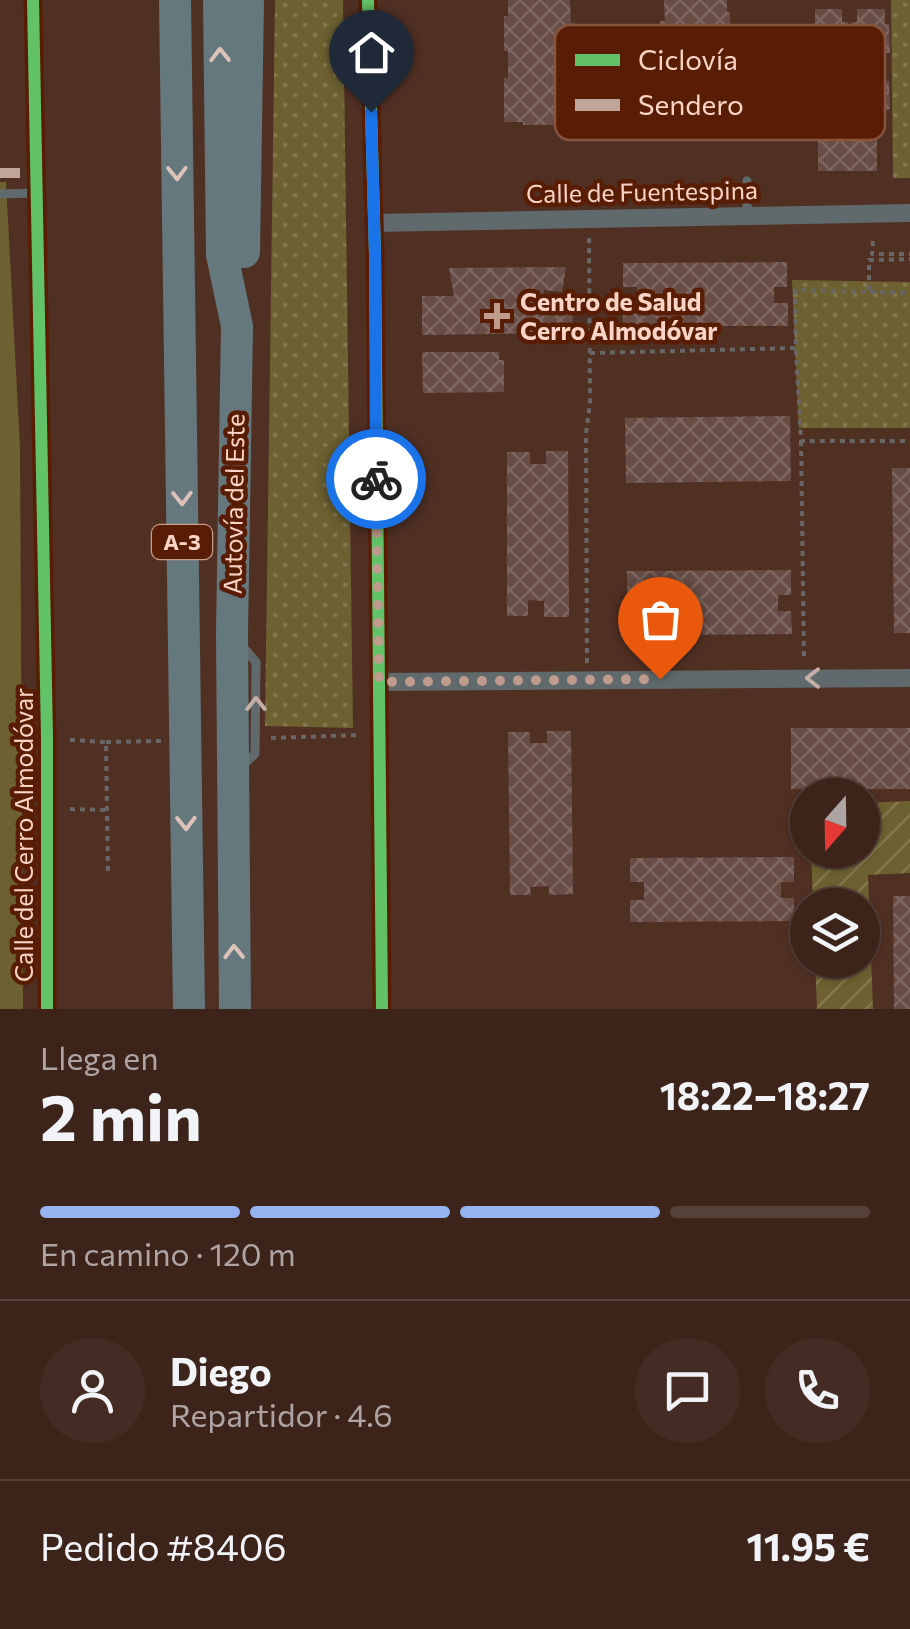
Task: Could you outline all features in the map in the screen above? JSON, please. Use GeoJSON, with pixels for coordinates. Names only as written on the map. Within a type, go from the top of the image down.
{"type":"FeatureCollection","features":[{"type":"Feature","properties":{"kind":"highway","name":"Autovía del Este"},"geometry":{"type":"LineString","coordinates":[[175,0],[189,1009]]}},
{"type":"Feature","properties":{"kind":"highway","name":"Autovía del Este"},"geometry":{"type":"LineString","coordinates":[[219,0],[222,255],[237,326],[232,632],[236,1009]]}},
{"type":"Feature","properties":{"kind":"highway"},"geometry":{"type":"LineString","coordinates":[[237,326],[244,257],[248,0]]}},
{"type":"Feature","properties":{"kind":"street","name":"Calle del Cerro Almodóvar"},"geometry":{"type":"LineString","coordinates":[[33,0],[47,738],[47,1009]]}},
{"type":"Feature","properties":{"kind":"street"},"geometry":{"type":"LineString","coordinates":[[368,0],[382,1009]]}},
{"type":"Feature","properties":{"kind":"street","name":"Calle de Fuentespina"},"geometry":{"type":"LineString","coordinates":[[374,223],[910,212]]}},
{"type":"Feature","properties":{"kind":"street"},"geometry":{"type":"LineString","coordinates":[[379,682],[910,678]]}},
{"type":"Feature","properties":{"kind":"lane"},"geometry":{"type":"LineString","coordinates":[[747,181],[747,216]]}},
{"type":"Feature","properties":{"kind":"lane"},"geometry":{"type":"LineString","coordinates":[[0,194],[36,194]]}},
{"type":"Feature","properties":{"kind":"path"},"geometry":{"type":"LineString","coordinates":[[587,665],[588,218]]}},
{"type":"Feature","properties":{"kind":"path"},"geometry":{"type":"LineString","coordinates":[[874,242],[872,254],[910,257]]}},
{"type":"Feature","properties":{"kind":"path"},"geometry":{"type":"LineString","coordinates":[[862,292],[869,292],[869,260],[910,257]]}},
{"type":"Feature","properties":{"kind":"path"},"geometry":{"type":"LineString","coordinates":[[804,678],[796,290],[910,294]]}},
{"type":"Feature","properties":{"kind":"path"},"geometry":{"type":"LineString","coordinates":[[590,352],[796,348]]}},
{"type":"Feature","properties":{"kind":"path"},"geometry":{"type":"LineString","coordinates":[[801,440],[910,440]]}},
{"type":"Feature","properties":{"kind":"path"},"geometry":{"type":"LineString","coordinates":[[278,738],[379,734]]}},
{"type":"Feature","properties":{"kind":"path"},"geometry":{"type":"LineString","coordinates":[[70,740],[106,742],[108,875]]}},
{"type":"Feature","properties":{"kind":"path"},"geometry":{"type":"LineString","coordinates":[[70,809],[107,810]]}},
{"type":"Feature","properties":{"kind":"shaded area"},"geometry":{"type":"Polygon","coordinates":[[[275,0],[343,0],[353,728],[265,726],[275,0]]]}},
{"type":"Feature","properties":{"kind":"shaded area"},"geometry":{"type":"Polygon","coordinates":[[[891,0],[910,0],[910,178],[893,178],[891,0]]]}},
{"type":"Feature","properties":{"kind":"shaded area"},"geometry":{"type":"Polygon","coordinates":[[[0,182],[6,182],[20,448],[23,1009],[0,1009],[0,182]]]}},
{"type":"Feature","properties":{"kind":"shaded area"},"geometry":{"type":"Polygon","coordinates":[[[792,280],[910,282],[910,428],[799,428],[792,280]]]}},
{"type":"Feature","properties":{"kind":"shaded area"},"geometry":{"type":"Polygon","coordinates":[[[910,801],[910,873],[868,875],[868,888],[812,888],[812,868],[880,868],[880,802],[910,801]]]}},
{"type":"Feature","properties":{"kind":"shaded area"},"geometry":{"type":"Polygon","coordinates":[[[816,978],[872,978],[873,1009],[817,1009],[816,978]]]}},
{"type":"Feature","properties":{"kind":"building"},"geometry":{"type":"Polygon","coordinates":[[[508,0],[570,0],[571,23],[575,25],[555,25],[555,125],[504,122],[508,51],[504,51],[504,16],[508,16],[508,0]]]}},
{"type":"Feature","properties":{"kind":"building"},"geometry":{"type":"Polygon","coordinates":[[[664,0],[727,0],[730,12],[730,25],[660,25],[660,21],[665,21],[664,0]]]}},
{"type":"Feature","properties":{"kind":"building"},"geometry":{"type":"Polygon","coordinates":[[[815,9],[842,9],[842,22],[848,22],[848,25],[815,25],[815,9]]]}},
{"type":"Feature","properties":{"kind":"building"},"geometry":{"type":"Polygon","coordinates":[[[857,9],[885,9],[885,24],[889,24],[886,81],[890,109],[885,111],[885,25],[851,25],[857,22],[857,9]]]}},
{"type":"Feature","properties":{"kind":"building"},"geometry":{"type":"Polygon","coordinates":[[[818,140],[877,140],[877,171],[818,171],[818,140]]]}},
{"type":"Feature","properties":{"kind":"building"},"geometry":{"type":"Polygon","coordinates":[[[787,262],[787,287],[774,287],[774,303],[788,303],[788,326],[623,326],[623,305],[637,305],[637,287],[623,287],[623,263],[787,262]]]}},
{"type":"Feature","properties":{"kind":"building","name":"Centro de Salud Cerro Almodóvar"},"geometry":{"type":"Polygon","coordinates":[[[566,267],[562,292],[544,290],[544,299],[572,300],[573,333],[422,335],[422,296],[454,296],[449,268],[566,267]]]}},
{"type":"Feature","properties":{"kind":"building"},"geometry":{"type":"Polygon","coordinates":[[[422,352],[499,352],[499,360],[504,360],[504,392],[423,393],[422,352]]]}},
{"type":"Feature","properties":{"kind":"building"},"geometry":{"type":"Polygon","coordinates":[[[790,416],[791,481],[626,483],[625,418],[790,416]]]}},
{"type":"Feature","properties":{"kind":"building"},"geometry":{"type":"Polygon","coordinates":[[[546,451],[568,451],[569,617],[544,617],[544,601],[528,600],[528,616],[507,616],[507,452],[530,452],[530,464],[546,464],[546,451]]]}},
{"type":"Feature","properties":{"kind":"building"},"geometry":{"type":"Polygon","coordinates":[[[892,468],[910,468],[910,633],[894,633],[892,468]]]}},
{"type":"Feature","properties":{"kind":"building"},"geometry":{"type":"Polygon","coordinates":[[[791,570],[791,595],[778,595],[778,611],[791,611],[792,634],[627,635],[627,613],[641,613],[641,595],[627,595],[627,571],[791,570]]]}},
{"type":"Feature","properties":{"kind":"building"},"geometry":{"type":"Polygon","coordinates":[[[791,728],[910,728],[910,789],[880,789],[880,778],[791,778],[791,728]]]}},
{"type":"Feature","properties":{"kind":"building"},"geometry":{"type":"Polygon","coordinates":[[[547,731],[571,731],[573,894],[549,895],[549,886],[530,887],[531,895],[510,895],[508,732],[530,732],[530,743],[547,743],[547,731]]]}},
{"type":"Feature","properties":{"kind":"building"},"geometry":{"type":"Polygon","coordinates":[[[790,857],[794,882],[781,882],[781,898],[790,898],[790,921],[630,922],[630,900],[644,900],[644,882],[630,882],[630,858],[790,857]]]}},
{"type":"Feature","properties":{"kind":"building"},"geometry":{"type":"Polygon","coordinates":[[[893,896],[910,896],[910,1009],[894,1009],[893,896]]]}},
{"type":"Feature","properties":{"kind":"marked path"},"geometry":{"type":"LineString","coordinates":[[0,173],[36,173]]}},
{"type":"Feature","properties":{"kind":"cycle path"},"geometry":{"type":"LineString","coordinates":[[33,0],[47,738],[47,1009]]}},
{"type":"Feature","properties":{"kind":"cycle path"},"geometry":{"type":"LineString","coordinates":[[368,0],[375,255],[382,1009]]}},
{"type":"Feature","properties":{"kind":"way so far"},"geometry":{"type":"LineString","coordinates":[[376,479],[379,682],[660,679]]}},
{"type":"Feature","properties":{"kind":"place","name":"Centro de Salud Cerro Almodóvar"},"geometry":{"type":"Point","coordinates":[497,316]}},
{"type":"Feature","properties":{"kind":"route"},"geometry":{"type":"LineString","coordinates":[[371,112],[376,479]]}}]}
